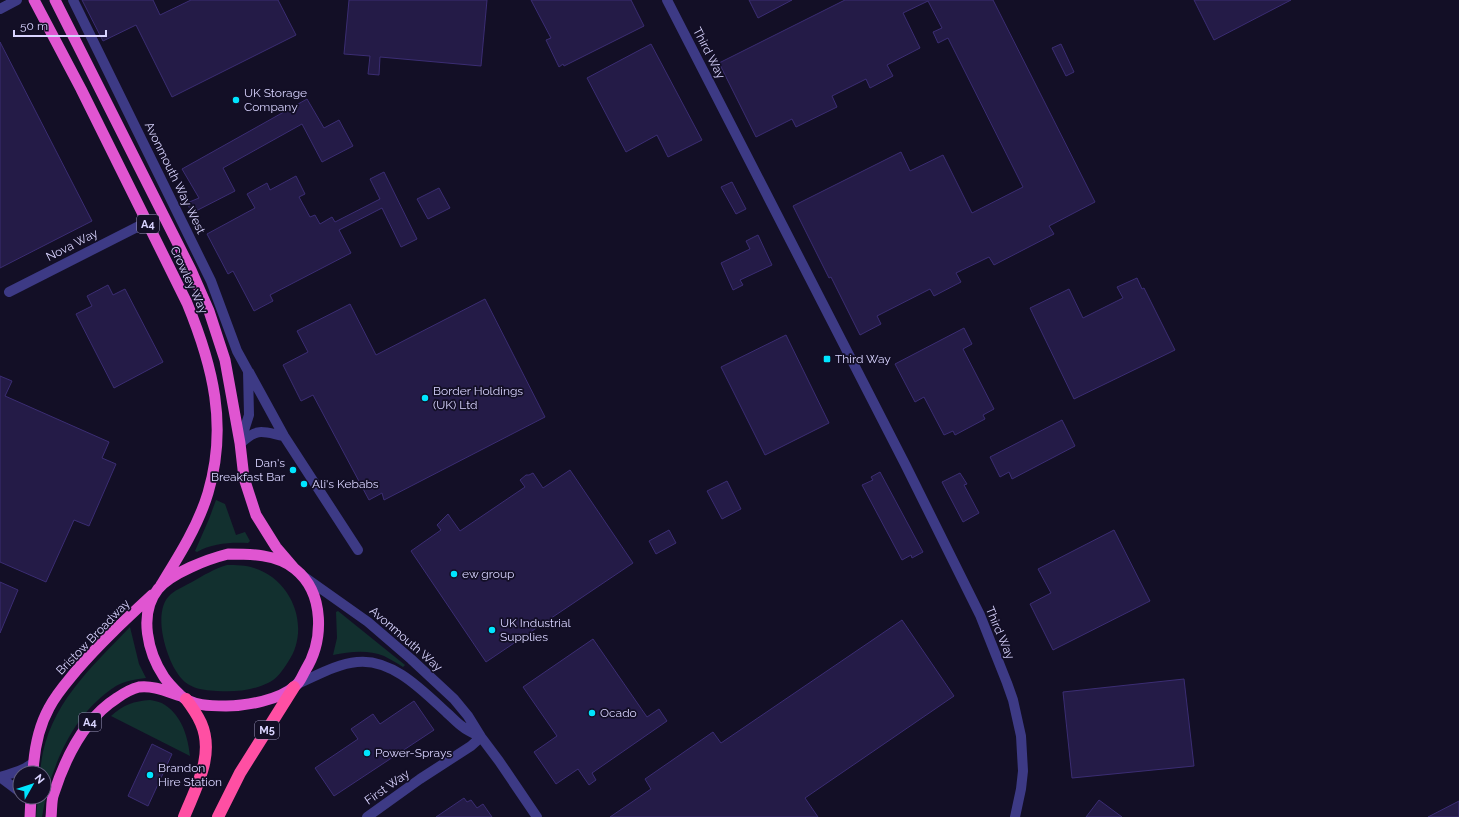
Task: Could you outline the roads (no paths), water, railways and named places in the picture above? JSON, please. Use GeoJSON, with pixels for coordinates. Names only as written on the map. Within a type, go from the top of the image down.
{"type":"FeatureCollection","features":[{"type":"Feature","properties":{"kind":"highway","name":"Crowley Way"},"geometry":{"type":"LineString","coordinates":[[34,0],[81,89],[187,303],[201,336],[216,400],[218,425],[216,462],[208,493],[184,548],[159,588]]}},
{"type":"Feature","properties":{"kind":"highway","name":"Crowley Way"},"geometry":{"type":"LineString","coordinates":[[55,0],[191,270],[209,311],[224,360],[240,443],[244,478],[256,515],[276,547],[308,586],[317,606],[318,636],[314,654],[296,686]]}},
{"type":"Feature","properties":{"kind":"highway"},"geometry":{"type":"LineString","coordinates":[[184,817],[200,778],[207,752],[206,738],[201,723],[184,698],[164,678],[157,665],[147,633],[147,617],[150,604],[159,588],[174,576],[212,558],[228,554],[273,558],[297,571]]}},
{"type":"Feature","properties":{"kind":"highway","name":"Bristow Broadway"},"geometry":{"type":"LineString","coordinates":[[34,765],[36,744],[42,724],[49,708],[63,687],[91,654],[159,588]]}},
{"type":"Feature","properties":{"kind":"highway"},"geometry":{"type":"LineString","coordinates":[[184,698],[207,706],[241,706],[264,700],[296,686]]}},
{"type":"Feature","properties":{"kind":"highway","name":"M5"},"geometry":{"type":"LineString","coordinates":[[218,817],[240,773],[296,686]]}},
{"type":"Feature","properties":{"kind":"highway","name":"A4"},"geometry":{"type":"LineString","coordinates":[[51,817],[53,794],[66,761],[78,738],[100,710],[126,692],[139,687],[151,687],[184,698]]}},
{"type":"Feature","properties":{"kind":"street","name":"Avonmouth Way West"},"geometry":{"type":"LineString","coordinates":[[73,0],[211,281],[237,351],[284,436],[358,550]]}},
{"type":"Feature","properties":{"kind":"street","name":"Third Way"},"geometry":{"type":"LineString","coordinates":[[667,0],[905,464],[980,615],[1009,689],[1021,736],[1023,771],[1021,790],[1015,817]]}},
{"type":"Feature","properties":{"kind":"street"},"geometry":{"type":"LineString","coordinates":[[0,9],[14,1]]}},
{"type":"Feature","properties":{"kind":"street","name":"Nova Way"},"geometry":{"type":"LineString","coordinates":[[9,292],[147,222]]}},
{"type":"Feature","properties":{"kind":"street","name":"Avonmouth Way West"},"geometry":{"type":"LineString","coordinates":[[240,443],[249,415],[248,370]]}},
{"type":"Feature","properties":{"kind":"street"},"geometry":{"type":"LineString","coordinates":[[240,443],[250,434],[259,431],[284,436]]}},
{"type":"Feature","properties":{"kind":"street","name":"Avonmouth Way"},"geometry":{"type":"LineString","coordinates":[[297,571],[368,622],[412,659],[447,692],[468,716],[481,738],[499,761],[537,817]]}},
{"type":"Feature","properties":{"kind":"street","name":"Avonmouth Way"},"geometry":{"type":"LineString","coordinates":[[296,686],[324,672],[344,665],[366,662],[379,664],[388,667],[408,679],[462,727],[481,738]]}},
{"type":"Feature","properties":{"kind":"street","name":"First Way"},"geometry":{"type":"LineString","coordinates":[[367,817],[481,738]]}},
{"type":"Feature","properties":{"kind":"street"},"geometry":{"type":"LineString","coordinates":[[0,777],[21,770],[34,762]]}},
{"type":"Feature","properties":{"kind":"street"},"geometry":{"type":"LineString","coordinates":[[0,777],[12,786]]}},
{"type":"Feature","properties":{"kind":"place","name":"UK Storage Company"},"geometry":{"type":"Point","coordinates":[236,100]}},
{"type":"Feature","properties":{"kind":"place","name":"Third Way"},"geometry":{"type":"Point","coordinates":[827,359]}},
{"type":"Feature","properties":{"kind":"place","name":"Border Holdings (UK) Ltd"},"geometry":{"type":"Point","coordinates":[425,398]}},
{"type":"Feature","properties":{"kind":"place","name":"Dan's Breakfast Bar"},"geometry":{"type":"Point","coordinates":[293,470]}},
{"type":"Feature","properties":{"kind":"place","name":"Ali's Kebabs"},"geometry":{"type":"Point","coordinates":[304,484]}},
{"type":"Feature","properties":{"kind":"place","name":"ew group"},"geometry":{"type":"Point","coordinates":[454,574]}},
{"type":"Feature","properties":{"kind":"place","name":"UK Industrial Supplies"},"geometry":{"type":"Point","coordinates":[492,630]}},
{"type":"Feature","properties":{"kind":"place","name":"Ocado"},"geometry":{"type":"Point","coordinates":[592,713]}},
{"type":"Feature","properties":{"kind":"place","name":"Power-Sprays"},"geometry":{"type":"Point","coordinates":[367,753]}},
{"type":"Feature","properties":{"kind":"place","name":"Brandon Hire Station"},"geometry":{"type":"Point","coordinates":[150,775]}}]}
